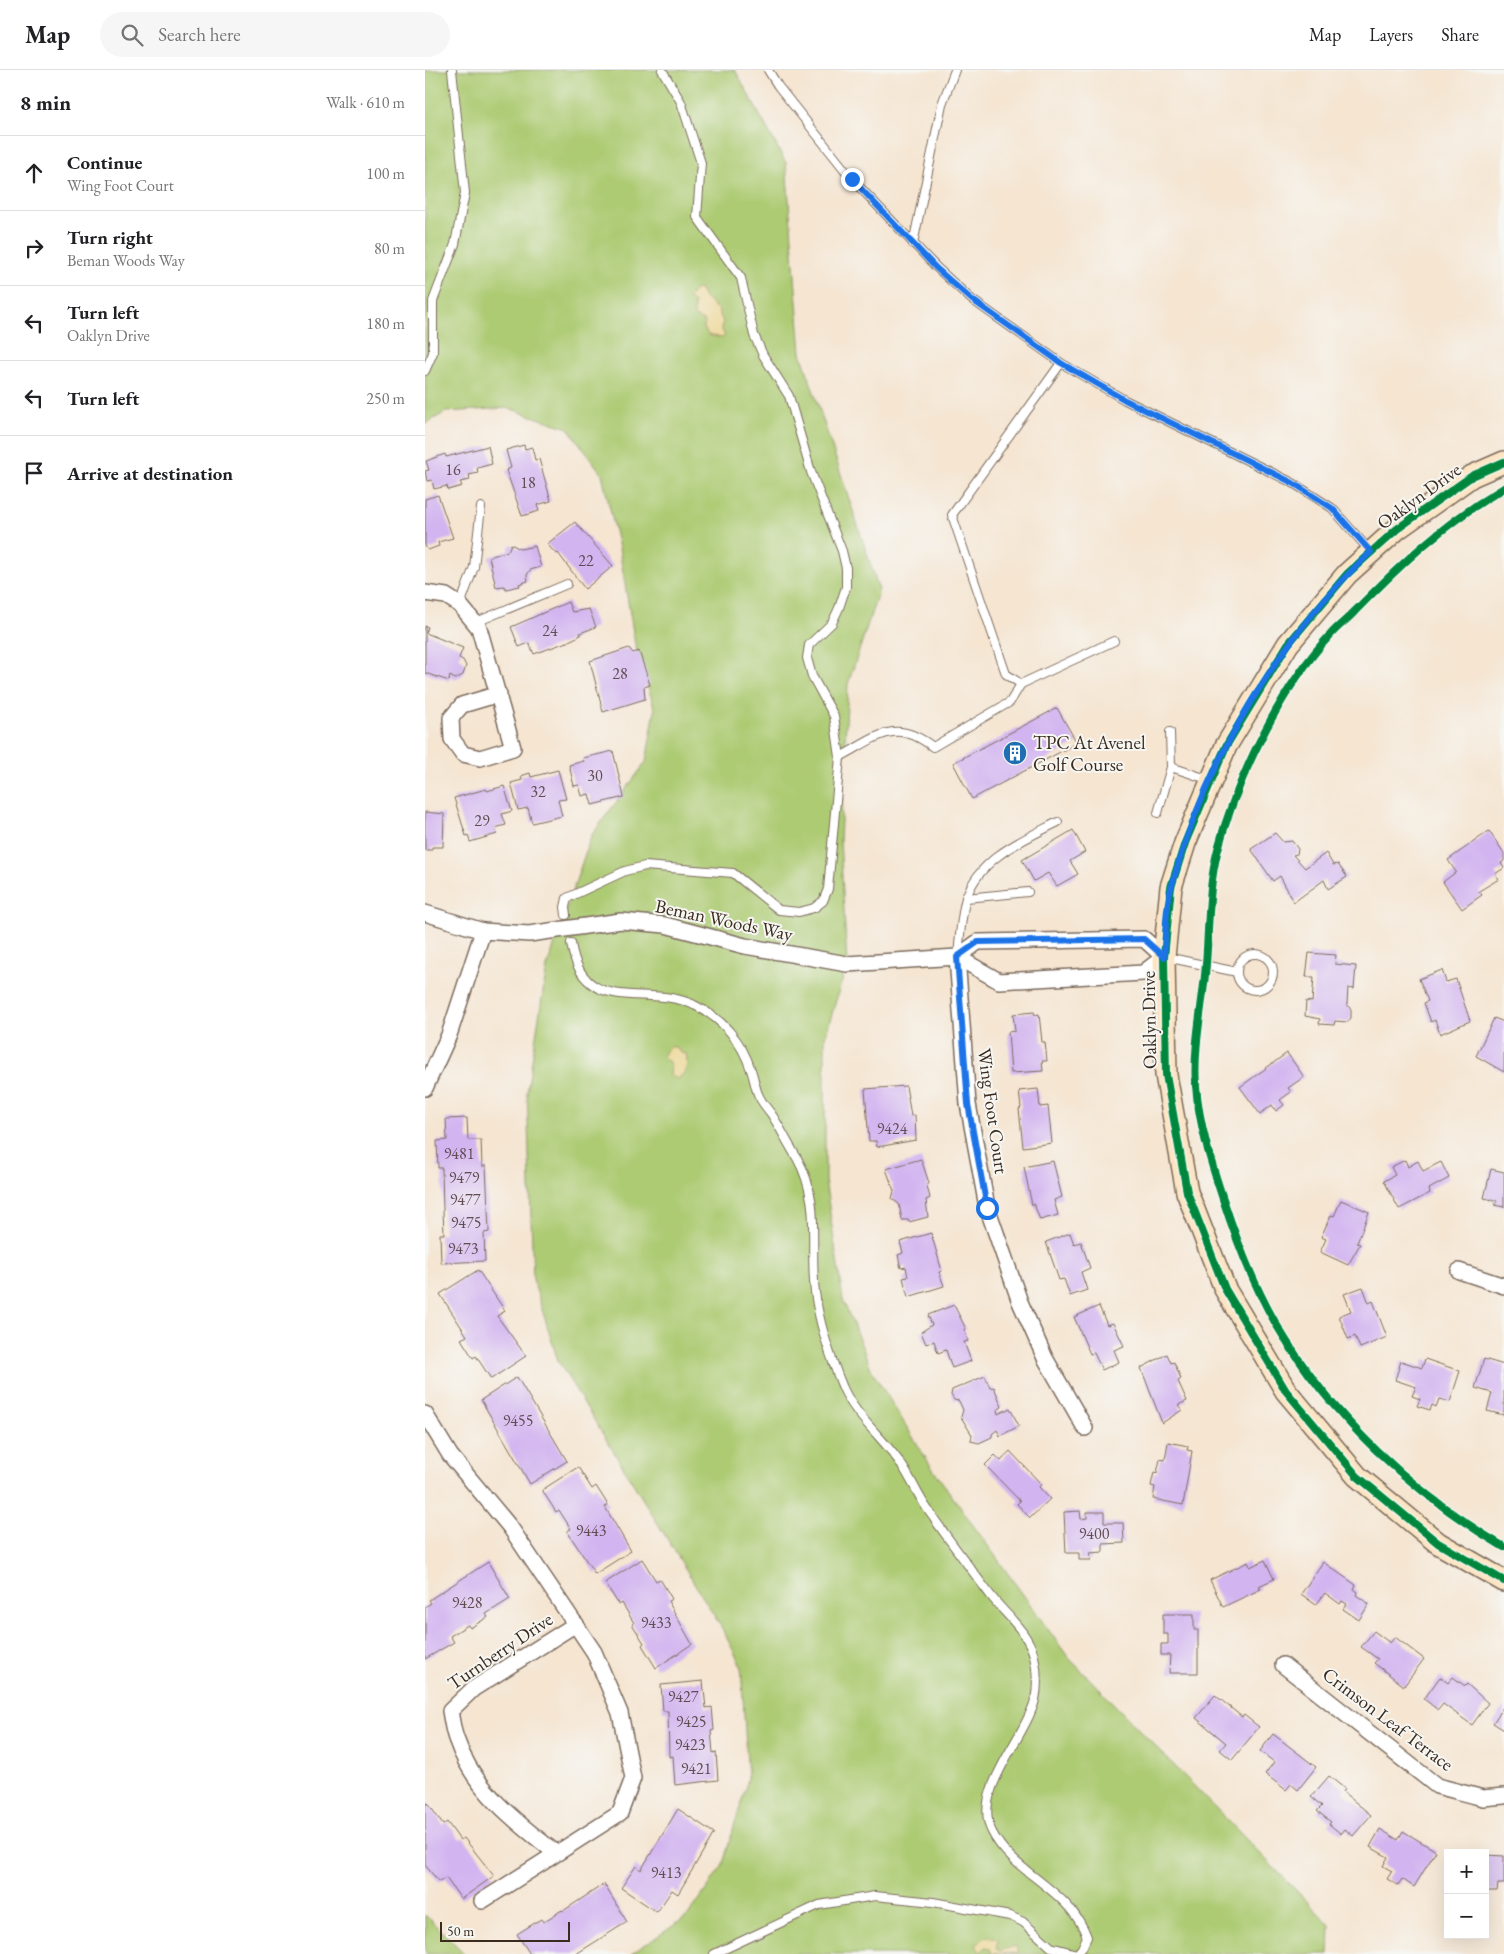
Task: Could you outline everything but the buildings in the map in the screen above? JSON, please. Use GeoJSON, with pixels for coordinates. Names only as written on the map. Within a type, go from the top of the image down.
{"type":"FeatureCollection","features":[{"type":"Feature","properties":{"kind":"street","name":"Oaklyn Drive"},"geometry":{"type":"LineString","coordinates":[[1504,462],[1473,476],[1397,529],[1347,574],[1288,644],[1226,746],[1185,843],[1171,887],[1164,957],[1166,1075],[1187,1192],[1225,1289],[1286,1391],[1357,1476],[1438,1543],[1504,1582]]}},
{"type":"Feature","properties":{"kind":"street"},"geometry":{"type":"LineString","coordinates":[[425,593],[446,596],[460,605],[479,628],[499,694],[513,748],[480,758],[463,754],[452,739],[451,718],[463,705],[499,694]]}},
{"type":"Feature","properties":{"kind":"street","name":"Beman Woods Way"},"geometry":{"type":"LineString","coordinates":[[425,913],[483,931],[529,934],[621,921],[665,925],[745,946],[847,964],[957,957]]}},
{"type":"Feature","properties":{"kind":"street"},"geometry":{"type":"LineString","coordinates":[[425,1088],[449,1035],[483,931]]}},
{"type":"Feature","properties":{"kind":"street"},"geometry":{"type":"LineString","coordinates":[[1144,939],[1164,957],[1143,973],[999,981],[957,957],[978,942],[1144,939]]}},
{"type":"Feature","properties":{"kind":"street","name":"Wing Foot Court"},"geometry":{"type":"LineString","coordinates":[[957,957],[968,1104],[987,1208],[1021,1302],[1045,1358],[1085,1428]]}},
{"type":"Feature","properties":{"kind":"street"},"geometry":{"type":"LineString","coordinates":[[1459,1271],[1504,1286]]}},
{"type":"Feature","properties":{"kind":"street","name":"Turnberry Drive"},"geometry":{"type":"LineString","coordinates":[[425,1414],[449,1455],[510,1527],[594,1652],[620,1713],[633,1778],[620,1813],[481,1901]]}},
{"type":"Feature","properties":{"kind":"street","name":"Turnberry Drive"},"geometry":{"type":"LineString","coordinates":[[556,1852],[516,1822],[475,1776],[457,1741],[450,1711],[473,1689],[576,1624]]}},
{"type":"Feature","properties":{"kind":"street","name":"Crimson Leaf Terrace"},"geometry":{"type":"LineString","coordinates":[[1283,1665],[1437,1786],[1483,1798],[1504,1796]]}},
{"type":"Feature","properties":{"kind":"lane"},"geometry":{"type":"LineString","coordinates":[[425,371],[433,353],[433,301],[455,244],[465,193],[452,70]]}},
{"type":"Feature","properties":{"kind":"lane"},"geometry":{"type":"LineString","coordinates":[[566,915],[567,898],[625,871],[645,866],[733,873],[779,910],[799,912],[814,908],[823,901],[828,889],[840,757],[834,716],[812,676],[807,658],[809,645],[832,623],[839,608],[845,587],[846,568],[843,551],[811,472],[789,396],[763,355],[754,335],[741,278],[697,217],[701,163],[681,102],[662,70]]}},
{"type":"Feature","properties":{"kind":"lane"},"geometry":{"type":"LineString","coordinates":[[768,70],[784,94],[852,179],[913,244],[971,299],[1061,363],[1125,400],[1293,483],[1332,508],[1371,552]]}},
{"type":"Feature","properties":{"kind":"lane"},"geometry":{"type":"LineString","coordinates":[[913,244],[940,112],[955,70]]}},
{"type":"Feature","properties":{"kind":"lane"},"geometry":{"type":"LineString","coordinates":[[1021,684],[1006,674],[952,515],[1061,363]]}},
{"type":"Feature","properties":{"kind":"lane"},"geometry":{"type":"LineString","coordinates":[[460,605],[474,567],[481,507]]}},
{"type":"Feature","properties":{"kind":"lane"},"geometry":{"type":"LineString","coordinates":[[474,623],[567,584]]}},
{"type":"Feature","properties":{"kind":"lane"},"geometry":{"type":"LineString","coordinates":[[840,757],[887,732],[902,731],[919,736],[933,747],[1010,702],[1021,684],[1114,641]]}},
{"type":"Feature","properties":{"kind":"lane"},"geometry":{"type":"LineString","coordinates":[[1158,813],[1171,767],[1170,732]]}},
{"type":"Feature","properties":{"kind":"lane"},"geometry":{"type":"LineString","coordinates":[[1171,767],[1210,781]]}},
{"type":"Feature","properties":{"kind":"lane"},"geometry":{"type":"LineString","coordinates":[[957,957],[966,898],[979,872],[1002,852],[1058,822]]}},
{"type":"Feature","properties":{"kind":"lane"},"geometry":{"type":"LineString","coordinates":[[966,898],[1028,892]]}},
{"type":"Feature","properties":{"kind":"lane"},"geometry":{"type":"LineString","coordinates":[[571,943],[574,961],[583,977],[601,990],[624,995],[674,999],[695,1005],[734,1035],[745,1052],[758,1095],[800,1164],[810,1187],[814,1210],[815,1293],[822,1322],[843,1387],[856,1412],[903,1467],[927,1510],[991,1596],[1024,1635],[1033,1654],[1037,1677],[1035,1699],[1014,1747],[996,1777],[987,1814],[991,1831],[1006,1850],[1046,1884],[1074,1912],[1087,1937],[1083,1948],[1077,1954],[1051,1947],[1023,1922],[1010,1916],[933,1902],[875,1896],[819,1905],[714,1954]]}},
{"type":"Feature","properties":{"kind":"lane"},"geometry":{"type":"LineString","coordinates":[[1257,954],[1268,960],[1273,971],[1266,986],[1255,990],[1240,983],[1237,972],[1241,960],[1246,956],[1257,954]]}},
{"type":"Feature","properties":{"kind":"lane"},"geometry":{"type":"LineString","coordinates":[[1164,957],[1237,972]]}},
{"type":"Feature","properties":{"kind":"green space"},"geometry":{"type":"Polygon","coordinates":[[[425,70],[735,70],[786,163],[801,353],[879,590],[848,684],[840,840],[847,964],[825,1037],[825,1180],[843,1300],[872,1371],[932,1468],[1068,1657],[1330,1925],[1329,1954],[631,1954],[688,1916],[722,1867],[748,1779],[741,1666],[723,1630],[558,1361],[533,1280],[527,1092],[547,967],[591,836],[646,762],[655,710],[635,644],[619,548],[602,474],[568,428],[508,408],[446,412],[425,424],[425,70]]]}},
{"type":"Feature","properties":{"kind":"green space"},"geometry":{"type":"Polygon","coordinates":[[[425,1915],[465,1954],[425,1954],[425,1915]]]}},
{"type":"Feature","properties":{"kind":"sand"},"geometry":{"type":"Polygon","coordinates":[[[696,289],[700,290],[704,298],[717,308],[723,322],[721,328],[725,336],[722,338],[708,335],[704,328],[705,322],[694,316],[694,303],[688,297],[696,289]]]}},
{"type":"Feature","properties":{"kind":"sand"},"geometry":{"type":"Polygon","coordinates":[[[670,1047],[676,1047],[682,1054],[686,1053],[686,1068],[677,1079],[670,1075],[671,1064],[664,1058],[663,1054],[670,1047]]]}},
{"type":"Feature","properties":{"kind":"sand"},"geometry":{"type":"Polygon","coordinates":[[[986,1937],[998,1938],[996,1949],[1000,1951],[1015,1946],[1018,1953],[992,1954],[990,1948],[985,1947],[980,1953],[976,1944],[986,1937]]]}},
{"type":"Feature","properties":{"kind":"cycle path"},"geometry":{"type":"LineString","coordinates":[[1504,462],[1472,476],[1397,529],[1347,574],[1288,644],[1226,746],[1185,843],[1171,887],[1164,957],[1166,1075],[1187,1192],[1225,1289],[1286,1391],[1357,1476],[1438,1543],[1504,1581]]}},
{"type":"Feature","properties":{"kind":"cycle path"},"geometry":{"type":"LineString","coordinates":[[1504,488],[1462,515],[1425,544],[1335,630],[1313,655],[1295,680],[1263,735],[1249,764],[1226,822],[1215,863],[1195,1071],[1200,1115],[1206,1143],[1234,1231],[1260,1294],[1276,1324],[1298,1358],[1321,1390],[1376,1450],[1437,1502],[1470,1526],[1504,1547]]}},
{"type":"Feature","properties":{"kind":"place","name":"TPC At Avenel Golf Course"},"geometry":{"type":"Point","coordinates":[1015,753]}},
{"type":"Feature","properties":{"kind":"route"},"geometry":{"type":"LineString","coordinates":[[852,179],[936,268],[971,299],[1061,363],[1125,400],[1293,483],[1332,508],[1371,552],[1347,574],[1288,644],[1226,746],[1185,843],[1171,887],[1164,957],[1144,939],[978,942],[957,957],[968,1104],[987,1208]]}}]}
